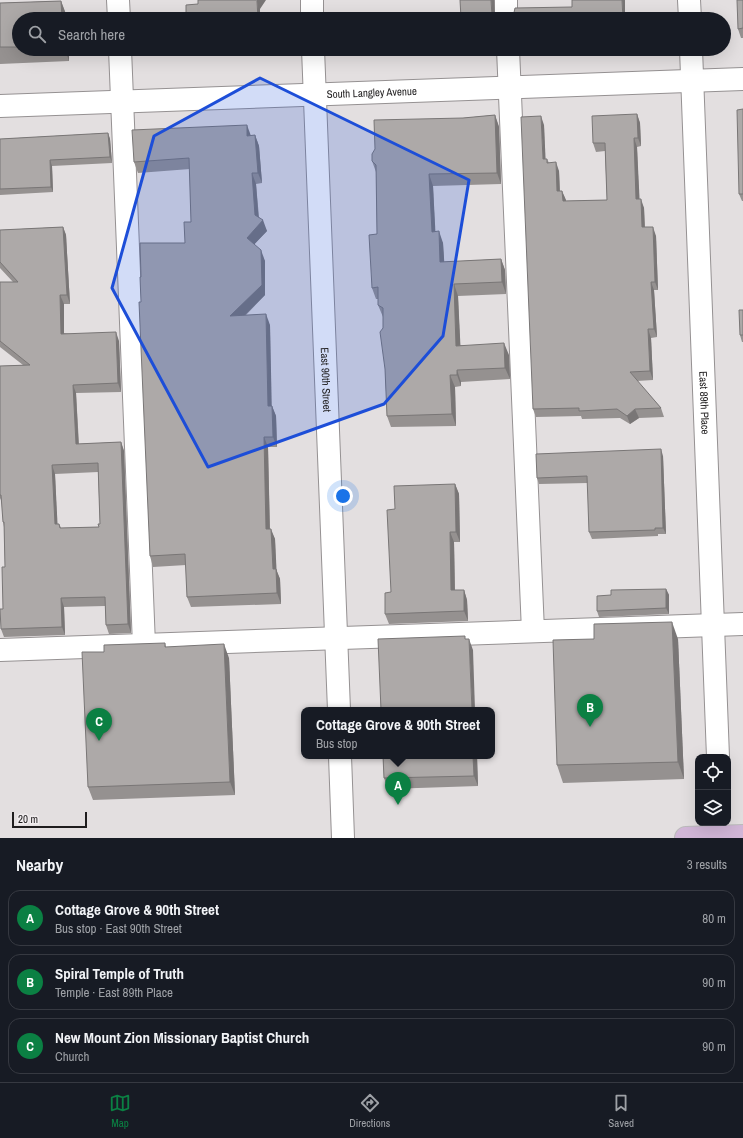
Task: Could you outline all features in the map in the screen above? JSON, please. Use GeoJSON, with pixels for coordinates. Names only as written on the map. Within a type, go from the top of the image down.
{"type":"FeatureCollection","features":[{"type":"Feature","properties":{"kind":"main road"},"geometry":{"type":"LineString","coordinates":[[686,838],[721,833],[743,836]]}},
{"type":"Feature","properties":{"kind":"street"},"geometry":{"type":"LineString","coordinates":[[118,0],[119,12]]}},
{"type":"Feature","properties":{"kind":"street"},"geometry":{"type":"LineString","coordinates":[[312,0],[312,12]]}},
{"type":"Feature","properties":{"kind":"street"},"geometry":{"type":"LineString","coordinates":[[506,0],[506,12]]}},
{"type":"Feature","properties":{"kind":"street"},"geometry":{"type":"LineString","coordinates":[[689,0],[690,12]]}},
{"type":"Feature","properties":{"kind":"street"},"geometry":{"type":"LineString","coordinates":[[120,56],[144,645]]}},
{"type":"Feature","properties":{"kind":"street","name":"East 90th Street"},"geometry":{"type":"LineString","coordinates":[[313,56],[339,707]]}},
{"type":"Feature","properties":{"kind":"street"},"geometry":{"type":"LineString","coordinates":[[508,56],[533,631]]}},
{"type":"Feature","properties":{"kind":"street","name":"East 89th Place"},"geometry":{"type":"LineString","coordinates":[[691,56],[718,754]]}},
{"type":"Feature","properties":{"kind":"street","name":"South Langley Avenue"},"geometry":{"type":"LineString","coordinates":[[0,106],[743,79]]}},
{"type":"Feature","properties":{"kind":"street"},"geometry":{"type":"LineString","coordinates":[[0,650],[743,624]]}},
{"type":"Feature","properties":{"kind":"street"},"geometry":{"type":"LineString","coordinates":[[340,759],[343,838]]}},
{"type":"Feature","properties":{"kind":"highlighted area"},"geometry":{"type":"Polygon","coordinates":[[[260,78],[469,180],[443,336],[384,404],[208,467],[112,288],[154,136],[260,78]]]}},
{"type":"Feature","properties":{"kind":"building"},"geometry":{"type":"Polygon","coordinates":[[[198,0],[258,0],[258,12],[186,12],[186,5],[198,4],[198,0]]]}},
{"type":"Feature","properties":{"kind":"building"},"geometry":{"type":"Polygon","coordinates":[[[460,0],[491,0],[492,12],[461,12],[460,0]]]}},
{"type":"Feature","properties":{"kind":"building"},"geometry":{"type":"Polygon","coordinates":[[[572,0],[622,0],[623,12],[514,12],[515,8],[572,7],[572,0]]]}},
{"type":"Feature","properties":{"kind":"building"},"geometry":{"type":"Polygon","coordinates":[[[737,0],[743,0],[743,28],[738,29],[737,0]]]}},
{"type":"Feature","properties":{"kind":"building"},"geometry":{"type":"Polygon","coordinates":[[[61,1],[62,12],[12,12],[12,47],[0,47],[0,3],[61,1]]]}},
{"type":"Feature","properties":{"kind":"building"},"geometry":{"type":"Polygon","coordinates":[[[743,109],[743,194],[739,194],[737,110],[743,109]]]}},
{"type":"Feature","properties":{"kind":"building"},"geometry":{"type":"Polygon","coordinates":[[[637,114],[638,138],[634,138],[636,199],[641,199],[642,227],[653,227],[655,282],[651,282],[654,329],[648,329],[650,371],[630,372],[661,408],[635,409],[627,416],[617,409],[579,411],[579,408],[533,409],[521,117],[541,116],[543,159],[547,159],[547,163],[556,162],[557,191],[562,191],[563,201],[607,200],[605,143],[593,143],[592,116],[637,114]]]}},
{"type":"Feature","properties":{"kind":"building"},"geometry":{"type":"Polygon","coordinates":[[[495,115],[497,173],[429,174],[432,232],[439,231],[440,262],[501,259],[502,282],[454,284],[456,346],[504,343],[505,368],[457,370],[457,375],[450,375],[452,414],[387,416],[385,369],[380,332],[383,328],[383,308],[378,305],[378,287],[372,288],[369,235],[377,234],[376,165],[372,161],[372,154],[375,149],[374,120],[463,118],[495,115]]]}},
{"type":"Feature","properties":{"kind":"building"},"geometry":{"type":"Polygon","coordinates":[[[247,125],[247,136],[255,135],[258,173],[252,173],[255,215],[263,220],[247,238],[261,250],[262,285],[230,316],[266,314],[268,406],[272,406],[273,437],[264,437],[266,529],[271,529],[273,569],[276,569],[277,593],[187,597],[185,554],[150,556],[139,302],[141,302],[140,243],[185,243],[184,222],[191,222],[189,158],[134,162],[132,130],[247,125]]]}},
{"type":"Feature","properties":{"kind":"building"},"geometry":{"type":"Polygon","coordinates":[[[108,133],[110,157],[50,160],[51,187],[0,189],[0,139],[108,133]]]}},
{"type":"Feature","properties":{"kind":"building"},"geometry":{"type":"Polygon","coordinates":[[[63,227],[67,295],[60,295],[61,334],[116,332],[118,383],[73,385],[76,444],[121,442],[128,624],[106,625],[105,597],[61,598],[62,627],[1,629],[0,609],[3,609],[2,567],[5,567],[4,522],[0,495],[0,366],[30,365],[0,341],[0,282],[18,282],[0,262],[0,230],[63,227]],[[98,463],[52,465],[55,524],[59,524],[60,528],[99,527],[98,524],[100,524],[98,463]]]}},
{"type":"Feature","properties":{"kind":"building"},"geometry":{"type":"Polygon","coordinates":[[[739,310],[743,310],[743,335],[740,335],[739,310]]]}},
{"type":"Feature","properties":{"kind":"building"},"geometry":{"type":"Polygon","coordinates":[[[661,449],[663,528],[655,528],[655,530],[589,532],[587,476],[537,478],[536,454],[661,449]]]}},
{"type":"Feature","properties":{"kind":"building"},"geometry":{"type":"Polygon","coordinates":[[[455,484],[456,532],[450,532],[451,590],[464,590],[464,611],[385,614],[385,593],[391,592],[387,510],[395,509],[394,486],[455,484]]]}},
{"type":"Feature","properties":{"kind":"building"},"geometry":{"type":"Polygon","coordinates":[[[666,589],[666,608],[597,611],[597,596],[611,595],[611,590],[666,589]]]}},
{"type":"Feature","properties":{"kind":"building"},"geometry":{"type":"Polygon","coordinates":[[[672,622],[678,762],[557,765],[553,640],[594,639],[594,624],[672,622]]]}},
{"type":"Feature","properties":{"kind":"building"},"geometry":{"type":"Polygon","coordinates":[[[465,636],[465,639],[469,639],[472,707],[381,707],[378,639],[465,636]]]}},
{"type":"Feature","properties":{"kind":"building"},"geometry":{"type":"Polygon","coordinates":[[[165,643],[165,647],[224,644],[230,782],[88,787],[82,652],[104,652],[104,645],[165,643]]]}},
{"type":"Feature","properties":{"kind":"building"},"geometry":{"type":"Polygon","coordinates":[[[383,759],[473,759],[474,776],[384,778],[383,759]]]}},
{"type":"Feature","properties":{"kind":"place","name":"Spiral Temple of Truth"},"geometry":{"type":"Point","coordinates":[590,727]}},
{"type":"Feature","properties":{"kind":"place","name":"New Mount Zion Missionary Baptist Church"},"geometry":{"type":"Point","coordinates":[99,741]}},
{"type":"Feature","properties":{"kind":"place","name":"Cottage Grove & 90th Street"},"geometry":{"type":"Point","coordinates":[398,805]}}]}
